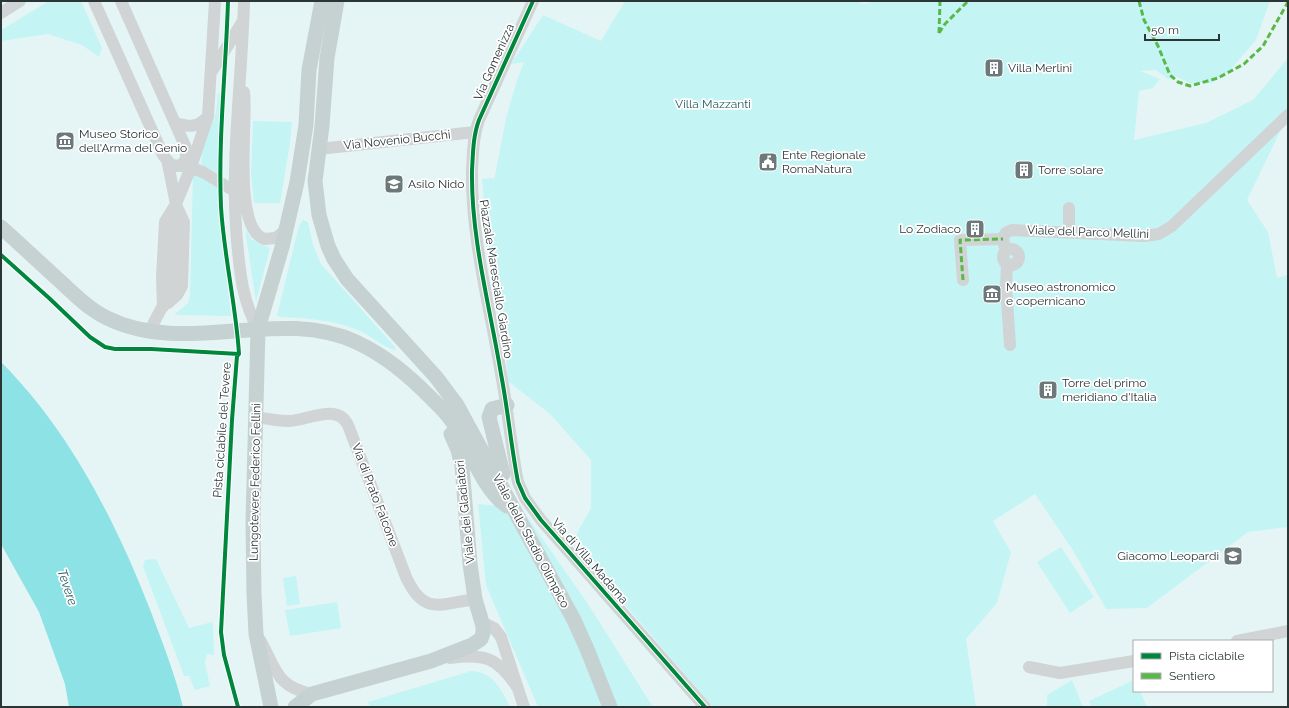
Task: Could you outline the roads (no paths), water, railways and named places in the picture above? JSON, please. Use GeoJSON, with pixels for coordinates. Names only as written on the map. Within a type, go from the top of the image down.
{"type":"FeatureCollection","features":[{"type":"Feature","properties":{"kind":"main road"},"geometry":{"type":"LineString","coordinates":[[258,329],[265,309],[286,229],[303,148],[309,70],[322,1]]}},
{"type":"Feature","properties":{"kind":"main road"},"geometry":{"type":"LineString","coordinates":[[318,149],[327,58],[337,1]]}},
{"type":"Feature","properties":{"kind":"main road","name":"Viale dello Stadio Olimpico"},"geometry":{"type":"LineString","coordinates":[[318,149],[315,171],[315,194],[322,227],[334,259],[353,285],[439,381],[462,413],[581,635],[610,707]]}},
{"type":"Feature","properties":{"kind":"main road"},"geometry":{"type":"LineString","coordinates":[[1,227],[95,311],[112,321],[150,330],[228,333],[258,329],[314,330],[345,338],[382,356],[400,368],[454,422],[496,496],[515,511]]}},
{"type":"Feature","properties":{"kind":"main road","name":"Lungotevere Federico Fellini"},"geometry":{"type":"LineString","coordinates":[[258,329],[253,521],[254,594],[256,634],[271,707]]}},
{"type":"Feature","properties":{"kind":"main road","name":"Viale dei Gladiatori"},"geometry":{"type":"LineString","coordinates":[[421,388],[450,434],[460,456],[469,554],[475,599],[482,622]]}},
{"type":"Feature","properties":{"kind":"main road"},"geometry":{"type":"LineString","coordinates":[[507,405],[492,410],[488,417],[499,464],[515,511]]}},
{"type":"Feature","properties":{"kind":"main road"},"geometry":{"type":"LineString","coordinates":[[295,707],[312,694],[431,661],[478,642],[483,633],[482,622]]}},
{"type":"Feature","properties":{"kind":"street"},"geometry":{"type":"LineString","coordinates":[[1,13],[20,1]]}},
{"type":"Feature","properties":{"kind":"street"},"geometry":{"type":"LineString","coordinates":[[94,1],[168,164],[176,204]]}},
{"type":"Feature","properties":{"kind":"street"},"geometry":{"type":"LineString","coordinates":[[121,1],[187,153],[187,166]]}},
{"type":"Feature","properties":{"kind":"street"},"geometry":{"type":"LineString","coordinates":[[150,330],[171,290],[176,204],[187,166],[208,116],[215,1]]}},
{"type":"Feature","properties":{"kind":"street"},"geometry":{"type":"LineString","coordinates":[[244,1],[241,62],[241,116],[244,186],[250,222],[255,234],[264,240],[276,238],[286,229]]}},
{"type":"Feature","properties":{"kind":"street","name":"Via Gomenizza"},"geometry":{"type":"LineString","coordinates":[[475,132],[479,120],[533,1]]}},
{"type":"Feature","properties":{"kind":"street"},"geometry":{"type":"LineString","coordinates":[[211,72],[243,20]]}},
{"type":"Feature","properties":{"kind":"street","name":"Viale del Parco Mellini"},"geometry":{"type":"LineString","coordinates":[[1003,239],[1006,232],[1012,230],[1144,236],[1163,232],[1172,226],[1288,115]]}},
{"type":"Feature","properties":{"kind":"street"},"geometry":{"type":"LineString","coordinates":[[175,123],[192,126],[200,124],[208,116]]}},
{"type":"Feature","properties":{"kind":"street"},"geometry":{"type":"LineString","coordinates":[[241,116],[234,191],[242,287],[247,308],[258,329]]}},
{"type":"Feature","properties":{"kind":"street","name":"Via Novenio Bucchi"},"geometry":{"type":"LineString","coordinates":[[318,149],[475,132]]}},
{"type":"Feature","properties":{"kind":"street","name":"Piazzale Maresciallo Giardino"},"geometry":{"type":"LineString","coordinates":[[475,132],[472,166],[473,210],[507,405]]}},
{"type":"Feature","properties":{"kind":"street"},"geometry":{"type":"LineString","coordinates":[[168,164],[177,167],[187,166],[218,180],[234,191]]}},
{"type":"Feature","properties":{"kind":"street"},"geometry":{"type":"LineString","coordinates":[[1068,233],[1069,208]]}},
{"type":"Feature","properties":{"kind":"street"},"geometry":{"type":"LineString","coordinates":[[963,280],[960,240],[1003,239],[1007,257],[1006,286],[1010,345]]}},
{"type":"Feature","properties":{"kind":"street","name":"Via di Villa Madama"},"geometry":{"type":"LineString","coordinates":[[507,405],[518,482],[528,504],[705,707]]}},
{"type":"Feature","properties":{"kind":"street","name":"Via di Prato Falcone"},"geometry":{"type":"LineString","coordinates":[[256,417],[288,421],[327,414],[337,414],[342,416],[348,425],[406,577],[419,599],[431,605],[475,599]]}},
{"type":"Feature","properties":{"kind":"street"},"geometry":{"type":"LineString","coordinates":[[482,622],[494,628],[501,637],[524,707]]}},
{"type":"Feature","properties":{"kind":"street"},"geometry":{"type":"LineString","coordinates":[[1243,640],[1288,632]]}},
{"type":"Feature","properties":{"kind":"street"},"geometry":{"type":"LineString","coordinates":[[256,634],[284,683],[299,691],[312,694]]}},
{"type":"Feature","properties":{"kind":"street"},"geometry":{"type":"LineString","coordinates":[[431,661],[462,656],[489,658],[504,669],[517,688]]}},
{"type":"Feature","properties":{"kind":"street"},"geometry":{"type":"LineString","coordinates":[[1029,667],[1060,673],[1133,661]]}},
{"type":"Feature","properties":{"kind":"water","name":"Tevere"},"geometry":{"type":"Polygon","coordinates":[[[1,362],[26,389],[49,418],[89,479],[137,578],[173,671],[183,707],[69,707],[65,684],[39,612],[1,544],[1,362]]]}},
{"type":"Feature","properties":{"kind":"place","name":"Villa Merlini"},"geometry":{"type":"Point","coordinates":[994,68]}},
{"type":"Feature","properties":{"kind":"place","name":"Museo Storico dell'Arma del Genio"},"geometry":{"type":"Point","coordinates":[65,141]}},
{"type":"Feature","properties":{"kind":"place","name":"Ente Regionale RomaNatura"},"geometry":{"type":"Point","coordinates":[768,162]}},
{"type":"Feature","properties":{"kind":"place","name":"Torre solare"},"geometry":{"type":"Point","coordinates":[1024,170]}},
{"type":"Feature","properties":{"kind":"place","name":"Asilo Nido"},"geometry":{"type":"Point","coordinates":[394,184]}},
{"type":"Feature","properties":{"kind":"place","name":"Lo Zodiaco"},"geometry":{"type":"Point","coordinates":[975,229]}},
{"type":"Feature","properties":{"kind":"place","name":"Museo astronomico e copernicano"},"geometry":{"type":"Point","coordinates":[992,294]}},
{"type":"Feature","properties":{"kind":"place","name":"Torre del primo meridiano d'Italia"},"geometry":{"type":"Point","coordinates":[1048,390]}},
{"type":"Feature","properties":{"kind":"place","name":"Giacomo Leopardi"},"geometry":{"type":"Point","coordinates":[1233,556]}},
{"type":"Feature","properties":{"kind":"park label","name":"Villa Mazzanti"},"geometry":{"type":"Point","coordinates":[713,104]}}]}
